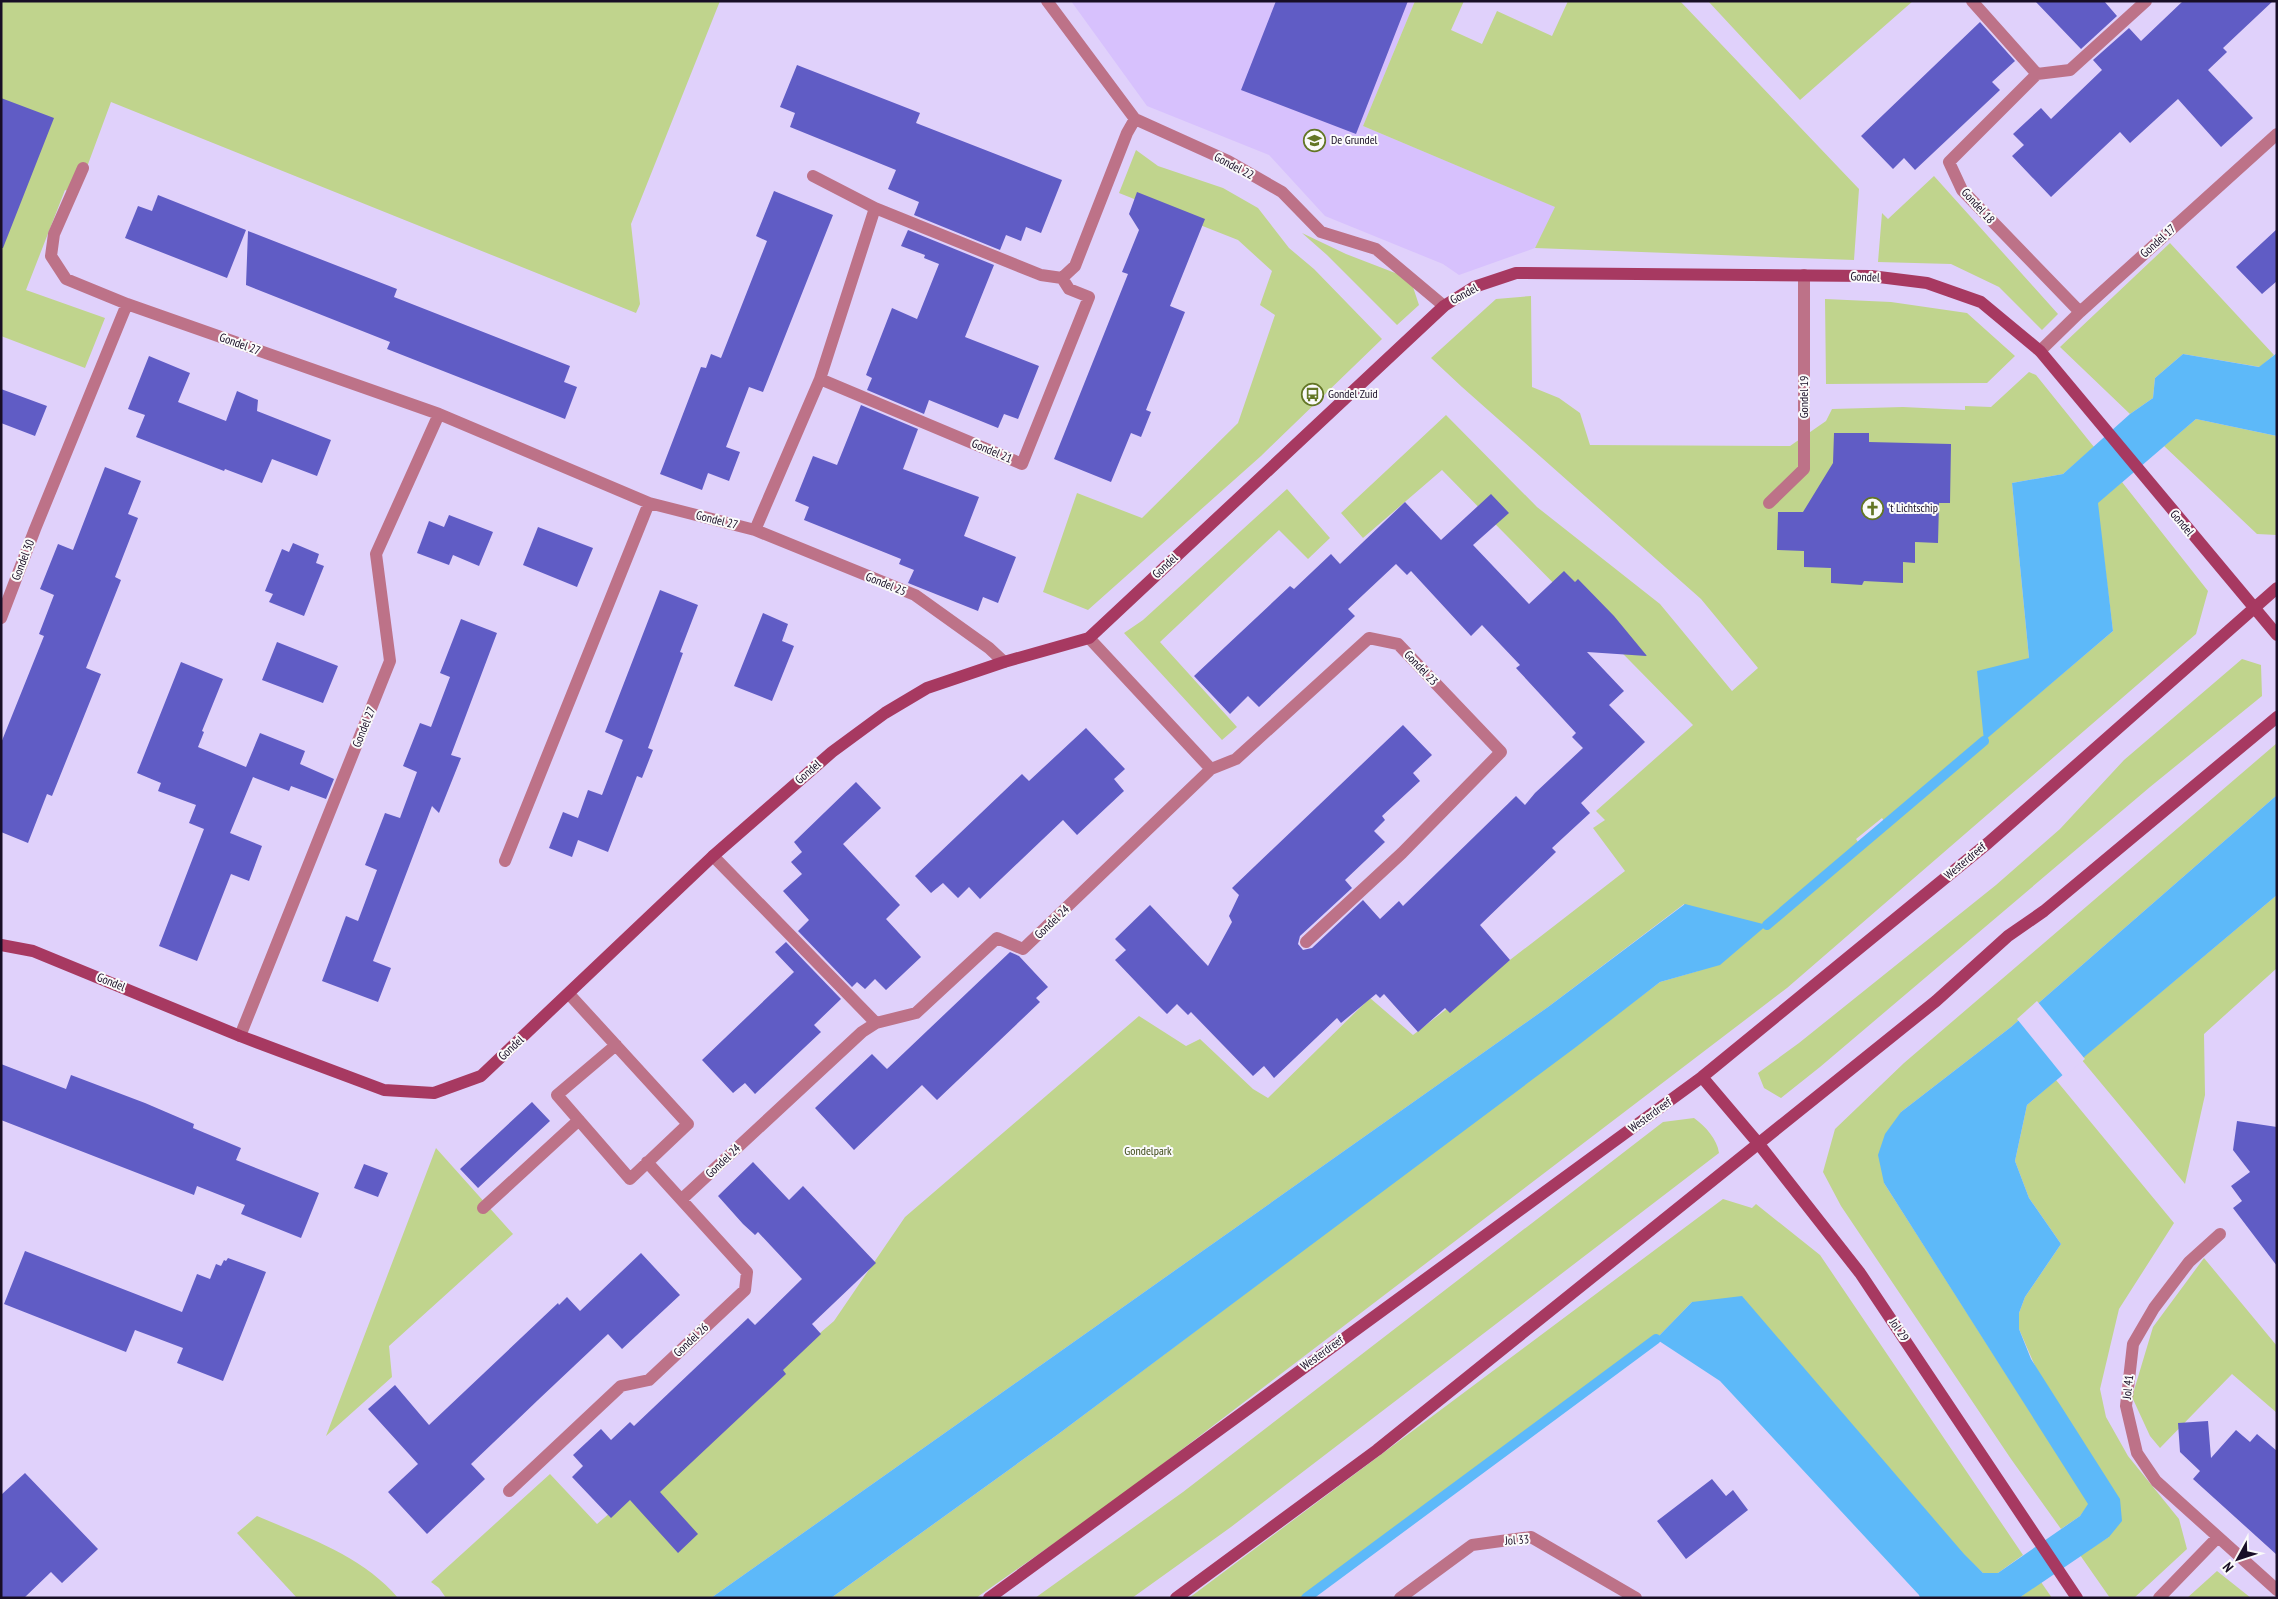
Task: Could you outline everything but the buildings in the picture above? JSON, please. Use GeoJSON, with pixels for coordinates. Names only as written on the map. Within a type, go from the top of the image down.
{"type":"FeatureCollection","features":[{"type":"Feature","properties":{"kind":"street","name":"Gondel 22"},"geometry":{"type":"LineString","coordinates":[[1047,1],[1135,119],[1228,161],[1282,192],[1321,232],[1376,249],[1444,306]]}},
{"type":"Feature","properties":{"kind":"street"},"geometry":{"type":"LineString","coordinates":[[1972,1],[2037,74],[2070,70],[2146,1]]}},
{"type":"Feature","properties":{"kind":"street","name":"Gondel 18"},"geometry":{"type":"LineString","coordinates":[[2037,74],[1949,162],[1962,190],[2080,312]]}},
{"type":"Feature","properties":{"kind":"street"},"geometry":{"type":"LineString","coordinates":[[813,176],[874,208],[1040,275],[1062,278],[1075,266],[1127,133],[1135,119]]}},
{"type":"Feature","properties":{"kind":"street","name":"Gondel 17"},"geometry":{"type":"LineString","coordinates":[[2040,351],[2080,312],[2277,134]]}},
{"type":"Feature","properties":{"kind":"street","name":"Gondel 27"},"geometry":{"type":"LineString","coordinates":[[83,168],[54,234],[51,256],[66,279],[127,304],[439,414],[650,502],[755,530]]}},
{"type":"Feature","properties":{"kind":"street"},"geometry":{"type":"LineString","coordinates":[[755,530],[820,379],[874,208]]}},
{"type":"Feature","properties":{"kind":"street","name":"Gondel"},"geometry":{"type":"LineString","coordinates":[[1,945],[33,952],[240,1036],[384,1090],[434,1093],[481,1076],[713,856],[832,752],[885,712],[927,688],[1004,662],[1088,638],[1444,306],[1474,287],[1516,273],[1871,276],[1927,283],[1981,302],[2040,351],[2277,635]]}},
{"type":"Feature","properties":{"kind":"street","name":"Gondel 19"},"geometry":{"type":"LineString","coordinates":[[1769,503],[1804,469],[1804,275]]}},
{"type":"Feature","properties":{"kind":"street","name":"Gondel 21"},"geometry":{"type":"LineString","coordinates":[[820,379],[1022,464],[1089,297],[1068,289],[1062,278]]}},
{"type":"Feature","properties":{"kind":"street","name":"Gondel 30"},"geometry":{"type":"LineString","coordinates":[[1,618],[127,304]]}},
{"type":"Feature","properties":{"kind":"street","name":"Gondel 27"},"geometry":{"type":"LineString","coordinates":[[240,1036],[390,661],[380,602],[376,554],[439,414]]}},
{"type":"Feature","properties":{"kind":"street"},"geometry":{"type":"LineString","coordinates":[[505,861],[650,502]]}},
{"type":"Feature","properties":{"kind":"street","name":"Gondel 25"},"geometry":{"type":"LineString","coordinates":[[755,530],[915,595],[989,648],[1004,662]]}},
{"type":"Feature","properties":{"kind":"street","name":"Westerdreef"},"geometry":{"type":"LineString","coordinates":[[989,1598],[1702,1077],[1988,843],[2277,588]]}},
{"type":"Feature","properties":{"kind":"street"},"geometry":{"type":"LineString","coordinates":[[1088,638],[1212,769]]}},
{"type":"Feature","properties":{"kind":"street","name":"Gondel 23"},"geometry":{"type":"LineString","coordinates":[[1212,769],[1236,759],[1369,638],[1398,644],[1501,752],[1402,853],[1306,942]]}},
{"type":"Feature","properties":{"kind":"street"},"geometry":{"type":"LineString","coordinates":[[1176,1598],[1377,1450],[1936,1001],[2008,936],[2044,911],[2277,717]]}},
{"type":"Feature","properties":{"kind":"street","name":"Gondel 24"},"geometry":{"type":"LineString","coordinates":[[682,1199],[862,1032],[876,1023],[916,1013],[997,938],[1023,949],[1212,769]]}},
{"type":"Feature","properties":{"kind":"street"},"geometry":{"type":"LineString","coordinates":[[713,856],[876,1023]]}},
{"type":"Feature","properties":{"kind":"street"},"geometry":{"type":"LineString","coordinates":[[569,994],[616,1045],[688,1124],[630,1178],[557,1095],[616,1045]]}},
{"type":"Feature","properties":{"kind":"street","name":"Jol 29"},"geometry":{"type":"LineString","coordinates":[[1702,1077],[1758,1143],[1860,1273],[2076,1598]]}},
{"type":"Feature","properties":{"kind":"street"},"geometry":{"type":"LineString","coordinates":[[483,1208],[579,1120]]}},
{"type":"Feature","properties":{"kind":"street","name":"Gondel 26"},"geometry":{"type":"LineString","coordinates":[[509,1491],[621,1386],[649,1380],[745,1290],[747,1272],[647,1162]]}},
{"type":"Feature","properties":{"kind":"street","name":"Jol 41"},"geometry":{"type":"LineString","coordinates":[[2220,1234],[2189,1262],[2154,1308],[2133,1344],[2126,1406],[2137,1453],[2156,1481],[2217,1538],[2277,1590]]}},
{"type":"Feature","properties":{"kind":"street","name":"Jol 33"},"geometry":{"type":"LineString","coordinates":[[1400,1598],[1472,1544],[1532,1537],[1636,1598]]}},
{"type":"Feature","properties":{"kind":"street"},"geometry":{"type":"LineString","coordinates":[[2158,1598],[2217,1538]]}},
{"type":"Feature","properties":{"kind":"shaded area","name":"De Grundel"},"geometry":{"type":"Polygon","coordinates":[[[1071,1],[1415,1],[1363,126],[1556,207],[1535,248],[1459,275],[1443,264],[1325,216],[1269,155],[1147,106],[1071,1]]]}},
{"type":"Feature","properties":{"kind":"green space"},"geometry":{"type":"Polygon","coordinates":[[[1,1],[720,1],[631,224],[640,304],[636,313],[111,102],[77,194],[65,190],[26,290],[105,318],[85,368],[1,336],[1,1]]]}},
{"type":"Feature","properties":{"kind":"green space"},"geometry":{"type":"Polygon","coordinates":[[[1415,1],[1464,1],[1451,30],[1482,44],[1497,11],[1552,36],[1568,1],[1680,1],[1859,189],[1854,260],[1535,248],[1555,207],[1363,126],[1415,1]]]}},
{"type":"Feature","properties":{"kind":"green space"},"geometry":{"type":"Polygon","coordinates":[[[1708,1],[1913,1],[1800,100],[1708,1]]]}},
{"type":"Feature","properties":{"kind":"green space"},"geometry":{"type":"Polygon","coordinates":[[[1136,150],[1158,166],[1223,188],[1258,208],[1289,248],[1314,269],[1382,339],[1261,456],[1088,610],[1043,592],[1077,493],[1142,518],[1238,423],[1275,315],[1260,305],[1272,271],[1238,240],[1119,193],[1136,150]]]}},
{"type":"Feature","properties":{"kind":"green space"},"geometry":{"type":"Polygon","coordinates":[[[1934,176],[2058,314],[2042,330],[1999,287],[1951,264],[1878,262],[1882,213],[1888,219],[1934,176]]]}},
{"type":"Feature","properties":{"kind":"green space"},"geometry":{"type":"Polygon","coordinates":[[[1302,233],[1346,254],[1403,276],[1412,284],[1419,305],[1397,325],[1327,255],[1302,233]]]}},
{"type":"Feature","properties":{"kind":"green space"},"geometry":{"type":"Polygon","coordinates":[[[2170,243],[2274,355],[2260,367],[2183,354],[2155,378],[2153,398],[2130,414],[2060,347],[2170,243]]]}},
{"type":"Feature","properties":{"kind":"green space","name":"Gondelpark"},"geometry":{"type":"Polygon","coordinates":[[[1531,296],[1532,387],[1559,398],[1580,413],[1590,445],[1790,446],[1826,421],[1832,409],[1903,407],[1965,410],[1965,406],[1991,407],[2029,372],[2036,375],[2094,447],[2063,474],[2012,483],[2029,658],[1984,740],[2113,631],[2097,503],[2122,482],[2208,591],[2196,634],[1787,988],[1113,1502],[976,1598],[831,1598],[1057,1435],[1660,982],[1698,971],[1684,904],[1548,1007],[711,1598],[446,1598],[439,1588],[431,1582],[550,1474],[597,1524],[834,1321],[905,1217],[1139,1016],[1186,1046],[1200,1039],[1253,1089],[1268,1098],[1370,998],[1413,1035],[1625,871],[1593,828],[1605,820],[1596,811],[1693,725],[1442,470],[1363,538],[1341,513],[1446,415],[1537,507],[1660,604],[1732,691],[1758,668],[1701,599],[1431,358],[1496,299],[1531,296]],[[1882,818],[1856,839],[1860,845],[1886,824],[1882,818]]]}},
{"type":"Feature","properties":{"kind":"green space"},"geometry":{"type":"Polygon","coordinates":[[[1825,299],[1891,302],[1967,313],[2015,356],[1987,383],[1826,384],[1825,299]]]}},
{"type":"Feature","properties":{"kind":"green space"},"geometry":{"type":"Polygon","coordinates":[[[2196,419],[2277,436],[2277,535],[2257,534],[2164,446],[2196,419]]]}},
{"type":"Feature","properties":{"kind":"green space"},"geometry":{"type":"Polygon","coordinates":[[[1287,489],[1330,538],[1308,559],[1279,530],[1160,642],[1237,727],[1222,740],[1124,633],[1143,620],[1287,489]]]}},
{"type":"Feature","properties":{"kind":"green space"},"geometry":{"type":"Polygon","coordinates":[[[2242,659],[2261,665],[2262,696],[2150,787],[1781,1098],[1764,1088],[1758,1073],[1799,1043],[1996,885],[2060,829],[2124,760],[2242,659]]]}},
{"type":"Feature","properties":{"kind":"green space"},"geometry":{"type":"Polygon","coordinates":[[[2277,743],[2277,795],[2011,1027],[1901,1112],[1884,1183],[2089,1504],[2080,1516],[2061,1529],[2011,1459],[1841,1206],[1823,1172],[1835,1129],[1904,1063],[2277,743]]]}},
{"type":"Feature","properties":{"kind":"green space"},"geometry":{"type":"Polygon","coordinates":[[[2277,895],[2277,968],[2204,1034],[2205,1095],[2185,1184],[2081,1059],[2277,895]]]}},
{"type":"Feature","properties":{"kind":"green space"},"geometry":{"type":"Polygon","coordinates":[[[2056,1080],[2174,1223],[2119,1309],[2100,1389],[2106,1417],[2128,1456],[2179,1519],[2187,1549],[2134,1598],[2110,1598],[2080,1555],[2109,1537],[2019,1329],[2019,1313],[2025,1297],[2061,1244],[2029,1198],[2015,1161],[2027,1105],[2056,1080]]]}},
{"type":"Feature","properties":{"kind":"green space"},"geometry":{"type":"Polygon","coordinates":[[[1694,1118],[1710,1134],[1716,1143],[1719,1153],[1231,1527],[1132,1598],[1035,1598],[1183,1492],[1663,1122],[1694,1118]]]}},
{"type":"Feature","properties":{"kind":"green space"},"geometry":{"type":"Polygon","coordinates":[[[436,1148],[513,1234],[389,1346],[392,1377],[326,1436],[436,1148]]]}},
{"type":"Feature","properties":{"kind":"green space"},"geometry":{"type":"Polygon","coordinates":[[[1723,1199],[1752,1208],[1756,1204],[1820,1255],[2023,1555],[1998,1573],[1983,1573],[1692,1302],[1656,1339],[1306,1598],[1189,1598],[1723,1199]]]}},
{"type":"Feature","properties":{"kind":"green space"},"geometry":{"type":"Polygon","coordinates":[[[2204,1258],[2277,1346],[2277,1413],[2232,1374],[2160,1448],[2150,1436],[2132,1397],[2153,1327],[2204,1258]]]}},
{"type":"Feature","properties":{"kind":"green space"},"geometry":{"type":"Polygon","coordinates":[[[257,1516],[314,1540],[351,1559],[384,1583],[398,1598],[297,1598],[237,1533],[257,1516]]]}},
{"type":"Feature","properties":{"kind":"green space"},"geometry":{"type":"Polygon","coordinates":[[[2217,1571],[2251,1598],[2187,1598],[2217,1571]]]}},
{"type":"Feature","properties":{"kind":"green space"},"geometry":{"type":"Polygon","coordinates":[[[2041,1582],[2052,1598],[2019,1598],[2041,1582]]]}},
{"type":"Feature","properties":{"kind":"water"},"geometry":{"type":"Polygon","coordinates":[[[2277,353],[2277,436],[2196,419],[2098,503],[2113,631],[1984,741],[1977,671],[2029,658],[2012,483],[2063,474],[2130,414],[2153,398],[2155,378],[2183,354],[2259,367],[2277,353]]]}},
{"type":"Feature","properties":{"kind":"water"},"geometry":{"type":"Polygon","coordinates":[[[2277,795],[2277,895],[2027,1105],[2015,1161],[2029,1198],[2061,1244],[2025,1297],[2019,1313],[2019,1329],[2031,1359],[2120,1499],[2122,1521],[2109,1537],[2019,1598],[1920,1598],[1720,1381],[1656,1339],[1692,1302],[1742,1296],[1964,1554],[1983,1573],[1998,1573],[2080,1516],[2088,1504],[1884,1183],[1878,1155],[1885,1134],[1901,1112],[2011,1027],[2277,795]]]}},
{"type":"Feature","properties":{"kind":"water"},"geometry":{"type":"Polygon","coordinates":[[[1685,904],[1767,925],[1720,965],[1660,982],[1576,1047],[1057,1435],[831,1598],[711,1598],[1548,1007],[1685,904]]]}},
{"type":"Feature","properties":{"kind":"pier"},"geometry":{"type":"Polygon","coordinates":[[[2037,1001],[2085,1059],[2064,1077],[2017,1019],[2037,1001]]]}},
{"type":"Feature","properties":{"kind":"waterway"},"geometry":{"type":"LineString","coordinates":[[1767,925],[1984,741]]}},
{"type":"Feature","properties":{"kind":"waterway"},"geometry":{"type":"LineString","coordinates":[[1306,1598],[1656,1339]]}},
{"type":"Feature","properties":{"kind":"place","name":"De Grundel"},"geometry":{"type":"Point","coordinates":[1315,140]}},
{"type":"Feature","properties":{"kind":"place","name":"Gondel Zuid"},"geometry":{"type":"Point","coordinates":[1312,394]}},
{"type":"Feature","properties":{"kind":"place","name":"'t Lichtschip"},"geometry":{"type":"Point","coordinates":[1872,508]}}]}
